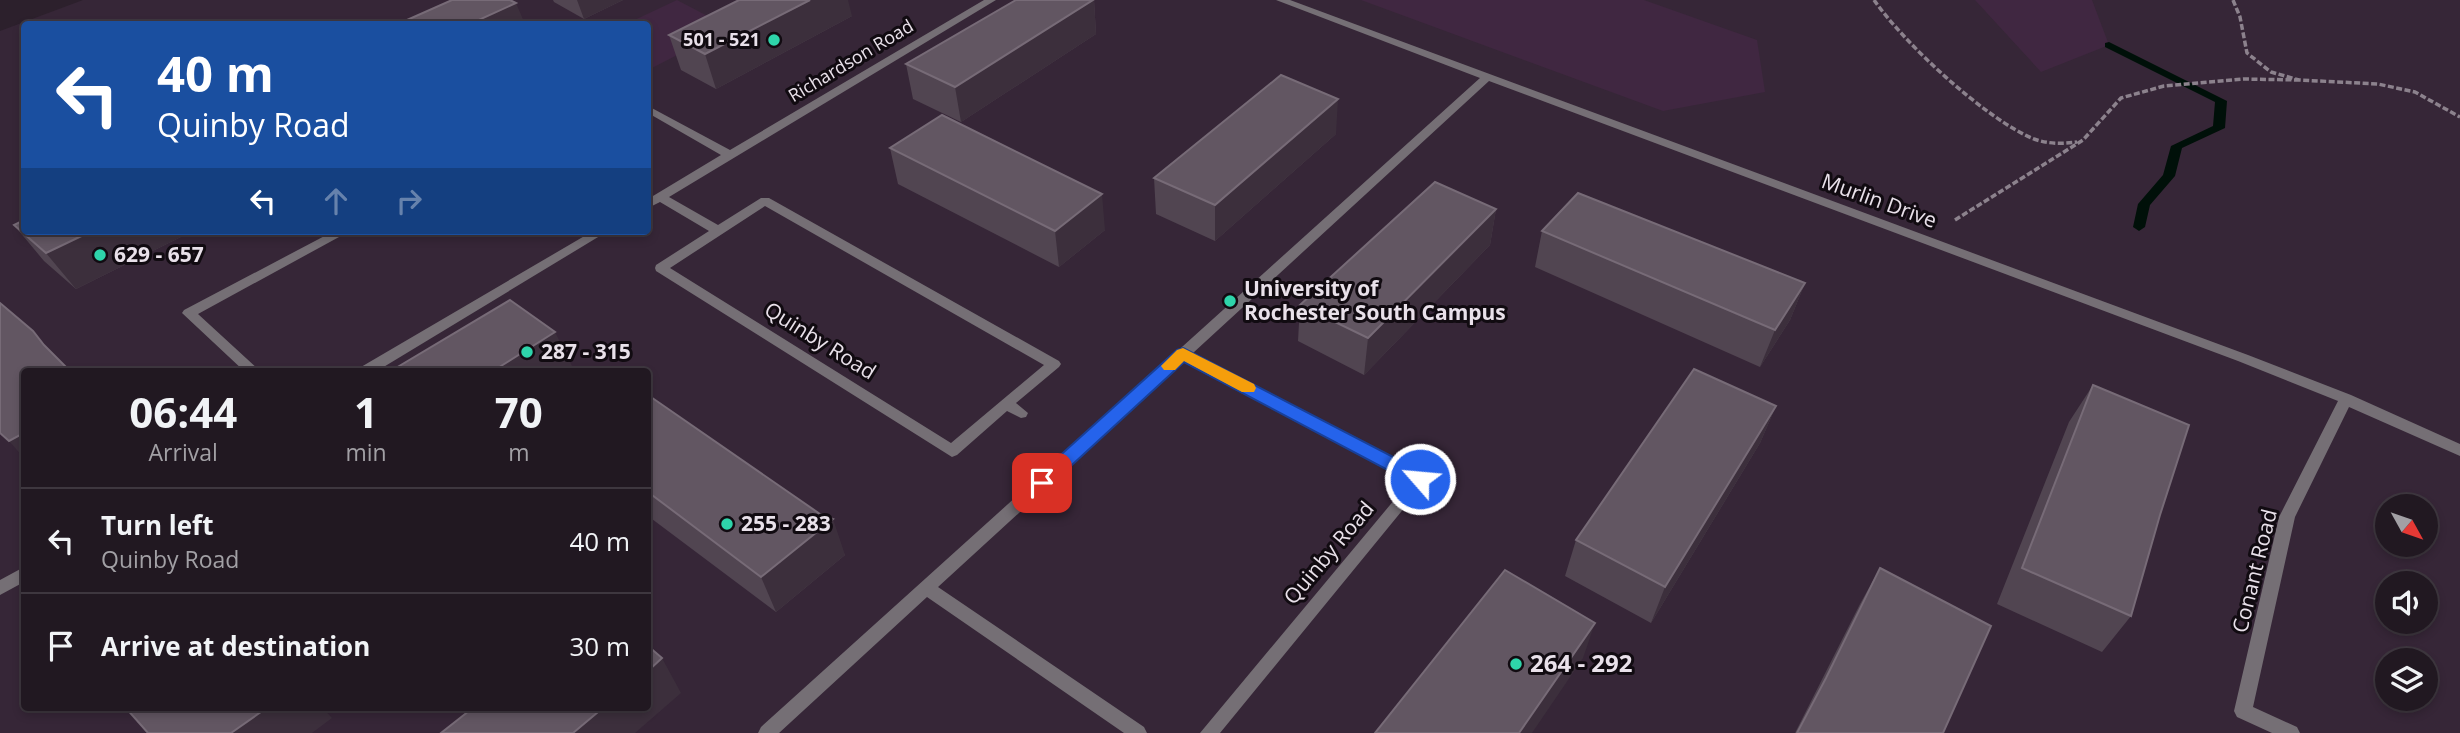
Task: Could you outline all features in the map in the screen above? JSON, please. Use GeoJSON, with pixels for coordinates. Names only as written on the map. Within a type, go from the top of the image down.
{"type":"FeatureCollection","features":[{"type":"Feature","properties":{"kind":"street","name":"Richardson Road"},"geometry":{"type":"LineString","coordinates":[[651,202],[991,0]]}},
{"type":"Feature","properties":{"kind":"street","name":"Murlin Drive"},"geometry":{"type":"LineString","coordinates":[[1281,0],[1926,239],[2346,399],[2460,450]]}},
{"type":"Feature","properties":{"kind":"street"},"geometry":{"type":"LineString","coordinates":[[767,733],[1487,76]]}},
{"type":"Feature","properties":{"kind":"street"},"geometry":{"type":"LineString","coordinates":[[651,111],[729,155]]}},
{"type":"Feature","properties":{"kind":"street"},"geometry":{"type":"LineString","coordinates":[[660,197],[718,231]]}},
{"type":"Feature","properties":{"kind":"street","name":"Quinby Road"},"geometry":{"type":"LineString","coordinates":[[765,201],[1054,364],[1006,404],[952,451],[662,268],[765,201]]}},
{"type":"Feature","properties":{"kind":"street"},"geometry":{"type":"LineString","coordinates":[[250,368],[189,313],[336,235]]}},
{"type":"Feature","properties":{"kind":"street"},"geometry":{"type":"LineString","coordinates":[[371,368],[595,235]]}},
{"type":"Feature","properties":{"kind":"street","name":"Quinby Road"},"geometry":{"type":"LineString","coordinates":[[1183,354],[1420,479],[1209,733]]}},
{"type":"Feature","properties":{"kind":"street","name":"Conant Road"},"geometry":{"type":"LineString","coordinates":[[2291,733],[2243,711],[2287,517],[2346,399]]}},
{"type":"Feature","properties":{"kind":"street"},"geometry":{"type":"LineString","coordinates":[[1006,404],[1021,413]]}},
{"type":"Feature","properties":{"kind":"street"},"geometry":{"type":"LineString","coordinates":[[0,588],[21,576]]}},
{"type":"Feature","properties":{"kind":"street"},"geometry":{"type":"LineString","coordinates":[[927,588],[1138,733]]}},
{"type":"Feature","properties":{"kind":"path"},"geometry":{"type":"LineString","coordinates":[[1874,0],[1881,14],[1902,37],[2004,122],[2033,138],[2062,145],[2083,140]]}},
{"type":"Feature","properties":{"kind":"path"},"geometry":{"type":"LineString","coordinates":[[2233,0],[2240,17],[2247,52],[2272,72],[2299,80]]}},
{"type":"Feature","properties":{"kind":"path"},"geometry":{"type":"LineString","coordinates":[[1926,239],[2083,140],[2121,98],[2164,86],[2243,79],[2378,84],[2415,92],[2460,117]]}},
{"type":"Feature","properties":{"kind":"shaded area","name":"University of Rochester South Campus"},"geometry":{"type":"Polygon","coordinates":[[[83,0],[2460,0],[2460,733],[0,733],[0,31],[21,23],[21,235],[651,235],[651,21],[27,21],[83,0]]]}},
{"type":"Feature","properties":{"kind":"shaded area"},"geometry":{"type":"Polygon","coordinates":[[[677,0],[719,22],[689,49],[651,68],[651,21],[632,21],[677,0]]]}},
{"type":"Feature","properties":{"kind":"shaded area"},"geometry":{"type":"Polygon","coordinates":[[[1361,0],[1644,0],[1757,40],[1765,92],[1663,111],[1361,0]]]}},
{"type":"Feature","properties":{"kind":"shaded area"},"geometry":{"type":"Polygon","coordinates":[[[1975,0],[2092,0],[2109,45],[2041,72],[1975,0]]]}},
{"type":"Feature","properties":{"kind":"building"},"geometry":{"type":"Polygon","coordinates":[[[452,0],[510,0],[516,3],[477,21],[405,21],[452,0]]]}},
{"type":"Feature","properties":{"kind":"building"},"geometry":{"type":"Polygon","coordinates":[[[739,0],[810,0],[705,54],[669,35],[739,0]]]}},
{"type":"Feature","properties":{"kind":"building"},"geometry":{"type":"Polygon","coordinates":[[[1016,0],[1093,0],[955,87],[906,64],[1016,0]]]}},
{"type":"Feature","properties":{"kind":"building"},"geometry":{"type":"Polygon","coordinates":[[[1281,75],[1338,99],[1215,205],[1154,178],[1281,75]]]}},
{"type":"Feature","properties":{"kind":"building"},"geometry":{"type":"Polygon","coordinates":[[[942,115],[1102,194],[1055,231],[890,148],[942,115]]]}},
{"type":"Feature","properties":{"kind":"building"},"geometry":{"type":"Polygon","coordinates":[[[1435,182],[1496,209],[1368,338],[1300,305],[1435,182]]]}},
{"type":"Feature","properties":{"kind":"building"},"geometry":{"type":"Polygon","coordinates":[[[1578,193],[1805,283],[1775,330],[1542,231],[1578,193]]]}},
{"type":"Feature","properties":{"kind":"building"},"geometry":{"type":"Polygon","coordinates":[[[21,222],[21,231],[14,225],[21,222]]]}},
{"type":"Feature","properties":{"kind":"building"},"geometry":{"type":"Polygon","coordinates":[[[25,235],[84,235],[46,253],[25,235]]]}},
{"type":"Feature","properties":{"kind":"building"},"geometry":{"type":"Polygon","coordinates":[[[510,300],[555,332],[498,368],[396,368],[510,300]]]}},
{"type":"Feature","properties":{"kind":"building"},"geometry":{"type":"Polygon","coordinates":[[[0,303],[33,331],[67,368],[21,368],[21,435],[9,441],[0,433],[0,303]]]}},
{"type":"Feature","properties":{"kind":"building"},"geometry":{"type":"Polygon","coordinates":[[[1694,369],[1776,406],[1665,587],[1576,540],[1694,369]]]}},
{"type":"Feature","properties":{"kind":"building"},"geometry":{"type":"Polygon","coordinates":[[[2093,385],[2189,425],[2131,616],[2022,568],[2093,385]]]}},
{"type":"Feature","properties":{"kind":"building","name":"255 - 283"},"geometry":{"type":"Polygon","coordinates":[[[651,397],[820,514],[833,519],[761,577],[651,494],[651,397]]]}},
{"type":"Feature","properties":{"kind":"building"},"geometry":{"type":"Polygon","coordinates":[[[1880,568],[1991,626],[1943,733],[1797,733],[1826,678],[1880,568]]]}},
{"type":"Feature","properties":{"kind":"building","name":"264 - 292"},"geometry":{"type":"Polygon","coordinates":[[[1505,570],[1595,623],[1519,733],[1375,733],[1505,570]]]}},
{"type":"Feature","properties":{"kind":"building"},"geometry":{"type":"Polygon","coordinates":[[[651,649],[662,658],[651,668],[651,649]]]}},
{"type":"Feature","properties":{"kind":"building"},"geometry":{"type":"Polygon","coordinates":[[[129,711],[262,711],[231,733],[148,733],[129,711]]]}},
{"type":"Feature","properties":{"kind":"building"},"geometry":{"type":"Polygon","coordinates":[[[469,711],[599,711],[573,733],[441,733],[469,711]]]}},
{"type":"Feature","properties":{"kind":"waterway"},"geometry":{"type":"LineString","coordinates":[[2109,45],[2221,101],[2219,128],[2177,146],[2169,176],[2144,204],[2139,227]]}},
{"type":"Feature","properties":{"kind":"slow traffic"},"geometry":{"type":"LineString","coordinates":[[1169,366],[1183,354],[1248,388]]}},
{"type":"Feature","properties":{"kind":"place","name":"501 - 521"},"geometry":{"type":"Point","coordinates":[774,40]}},
{"type":"Feature","properties":{"kind":"place","name":"629 - 657"},"geometry":{"type":"Point","coordinates":[100,255]}},
{"type":"Feature","properties":{"kind":"place","name":"University of Rochester South Campus"},"geometry":{"type":"Point","coordinates":[1230,301]}},
{"type":"Feature","properties":{"kind":"place","name":"287 - 315"},"geometry":{"type":"Point","coordinates":[527,352]}},
{"type":"Feature","properties":{"kind":"place","name":"255 - 283"},"geometry":{"type":"Point","coordinates":[727,524]}},
{"type":"Feature","properties":{"kind":"place","name":"264 - 292"},"geometry":{"type":"Point","coordinates":[1516,664]}},
{"type":"Feature","properties":{"kind":"route"},"geometry":{"type":"LineString","coordinates":[[1042,483],[1183,354],[1420,479]]}}]}
